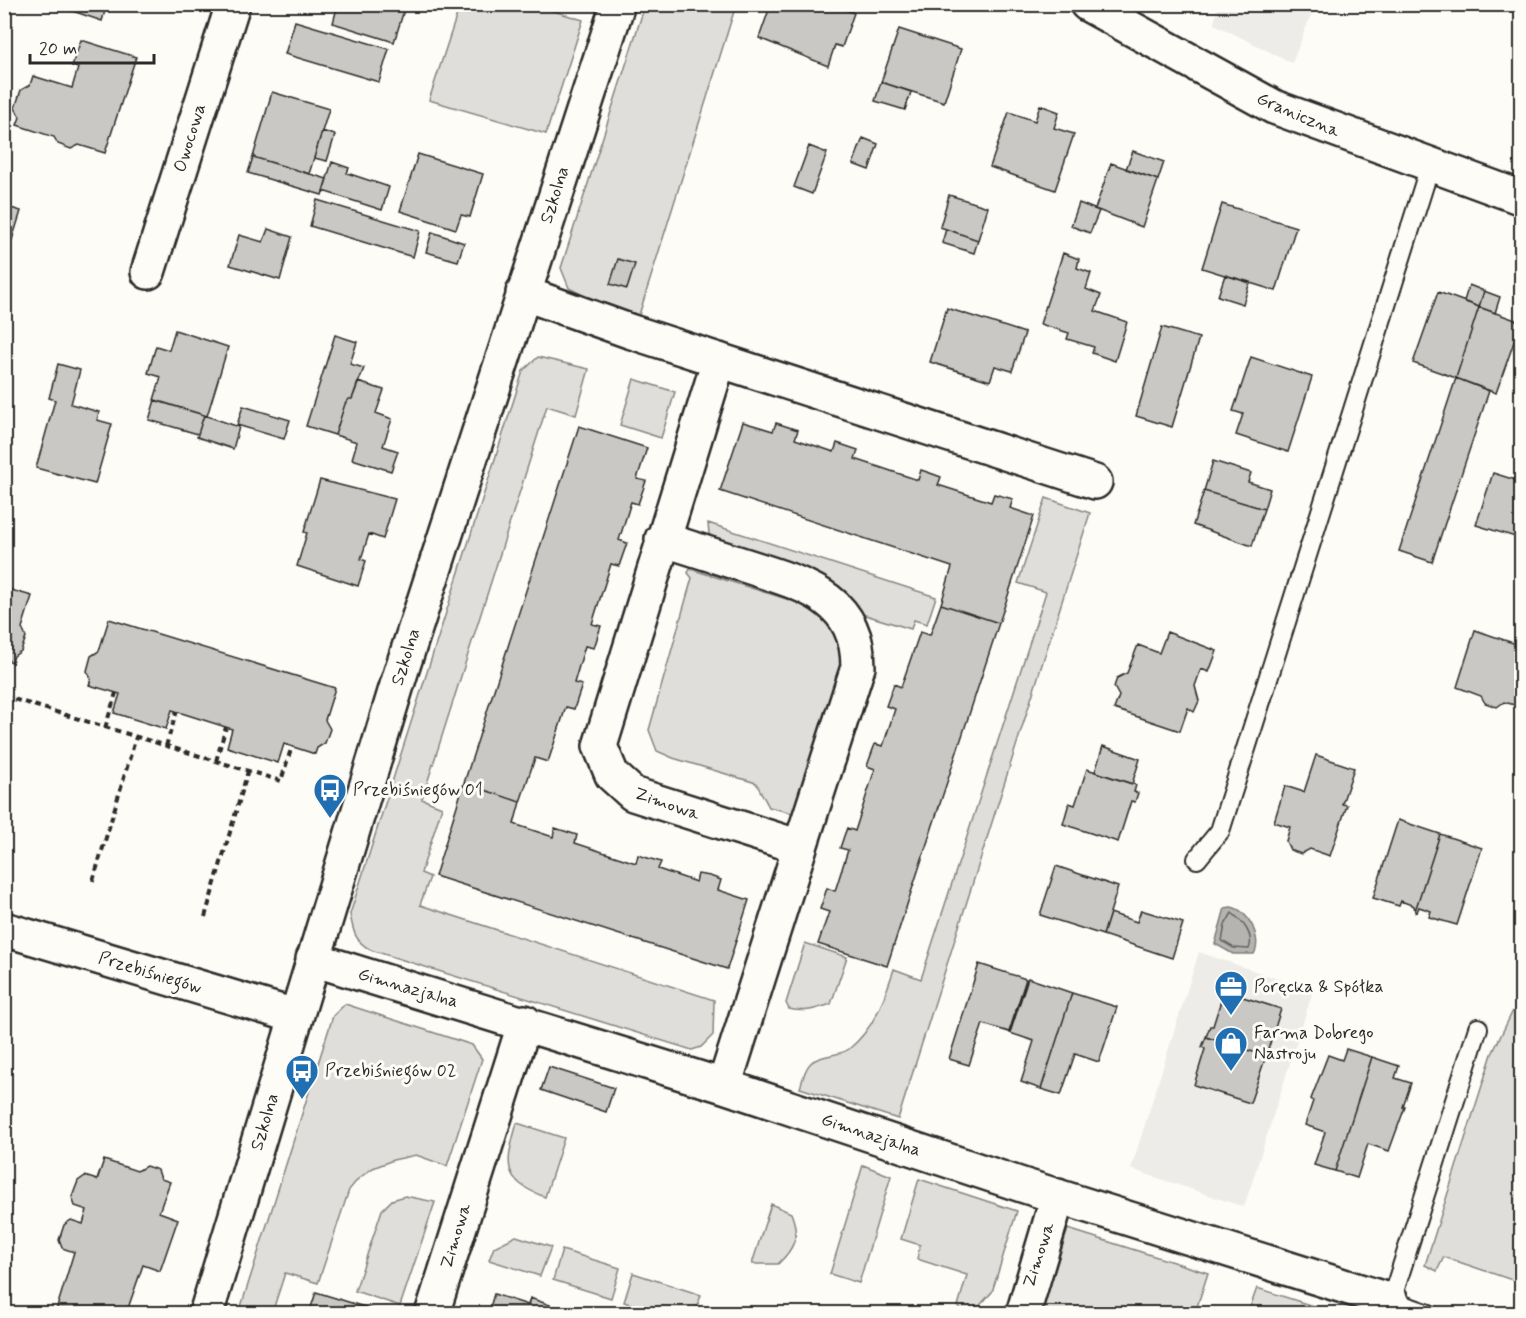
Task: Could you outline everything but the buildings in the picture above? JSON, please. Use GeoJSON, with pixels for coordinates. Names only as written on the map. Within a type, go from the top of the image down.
{"type":"FeatureCollection","features":[{"type":"Feature","properties":{"kind":"street","name":"Owocowa"},"geometry":{"type":"LineString","coordinates":[[148,272],[233,4]]}},
{"type":"Feature","properties":{"kind":"street","name":"Szkolna"},"geometry":{"type":"LineString","coordinates":[[206,1314],[270,1110],[296,1016],[400,672],[618,4]]}},
{"type":"Feature","properties":{"kind":"street","name":"Graniczna"},"geometry":{"type":"LineString","coordinates":[[1087,4],[1274,107],[1521,198]]}},
{"type":"Feature","properties":{"kind":"street"},"geometry":{"type":"LineString","coordinates":[[524,293],[719,360],[1095,482]]}},
{"type":"Feature","properties":{"kind":"street","name":"Zimowa"},"geometry":{"type":"LineString","coordinates":[[719,360],[604,726],[600,746],[603,760],[612,775],[633,794],[800,847]]}},
{"type":"Feature","properties":{"kind":"street"},"geometry":{"type":"LineString","coordinates":[[662,539],[810,587],[833,604],[849,626],[858,645],[858,667],[724,1086]]}},
{"type":"Feature","properties":{"kind":"street","name":"Przebiśniegów"},"geometry":{"type":"LineString","coordinates":[[4,929],[296,1016]]}},
{"type":"Feature","properties":{"kind":"street","name":"Gimnazjalna"},"geometry":{"type":"LineString","coordinates":[[313,959],[724,1086],[1058,1196],[1391,1301]]}},
{"type":"Feature","properties":{"kind":"street","name":"Zimowa"},"geometry":{"type":"LineString","coordinates":[[432,1314],[525,1023]]}},
{"type":"Feature","properties":{"kind":"street","name":"Zimowa"},"geometry":{"type":"LineString","coordinates":[[1023,1314],[1058,1196]]}},
{"type":"Feature","properties":{"kind":"lane"},"geometry":{"type":"LineString","coordinates":[[1197,859],[1220,831],[1430,166]]}},
{"type":"Feature","properties":{"kind":"lane"},"geometry":{"type":"LineString","coordinates":[[1391,1301],[1478,1028]]}},
{"type":"Feature","properties":{"kind":"lane","name":"Gimnazjalna"},"geometry":{"type":"LineString","coordinates":[[1391,1301],[1429,1314]]}},
{"type":"Feature","properties":{"kind":"path"},"geometry":{"type":"LineString","coordinates":[[105,728],[116,693]]}},
{"type":"Feature","properties":{"kind":"path"},"geometry":{"type":"LineString","coordinates":[[4,696],[280,781],[291,746]]}},
{"type":"Feature","properties":{"kind":"path"},"geometry":{"type":"LineString","coordinates":[[166,746],[177,711]]}},
{"type":"Feature","properties":{"kind":"path"},"geometry":{"type":"LineString","coordinates":[[216,761],[226,727]]}},
{"type":"Feature","properties":{"kind":"path"},"geometry":{"type":"LineString","coordinates":[[93,881],[136,737]]}},
{"type":"Feature","properties":{"kind":"path"},"geometry":{"type":"LineString","coordinates":[[205,917],[248,771]]}},
{"type":"Feature","properties":{"kind":"shaded area"},"geometry":{"type":"Polygon","coordinates":[[[1218,4],[1315,5],[1292,63],[1214,24],[1218,4]]]}},
{"type":"Feature","properties":{"kind":"shaded area"},"geometry":{"type":"Polygon","coordinates":[[[460,5],[534,5],[583,20],[546,134],[429,100],[460,5]]]}},
{"type":"Feature","properties":{"kind":"shaded area"},"geometry":{"type":"Polygon","coordinates":[[[645,5],[736,5],[639,315],[599,303],[569,288],[561,268],[645,5]]]}},
{"type":"Feature","properties":{"kind":"shaded area"},"geometry":{"type":"Polygon","coordinates":[[[538,357],[589,369],[576,415],[547,406],[422,799],[442,807],[421,873],[430,877],[420,905],[714,1000],[713,1035],[701,1047],[692,1050],[371,950],[358,940],[352,926],[350,914],[523,371],[538,357]]]}},
{"type":"Feature","properties":{"kind":"shaded area"},"geometry":{"type":"Polygon","coordinates":[[[634,379],[675,392],[661,438],[620,425],[634,379]]]}},
{"type":"Feature","properties":{"kind":"shaded area"},"geometry":{"type":"Polygon","coordinates":[[[1046,498],[1090,513],[898,1119],[800,1088],[810,1063],[847,1050],[866,1032],[882,1002],[894,969],[921,979],[1046,592],[1018,583],[1046,498]]]}},
{"type":"Feature","properties":{"kind":"shaded area"},"geometry":{"type":"Polygon","coordinates":[[[708,523],[936,597],[927,624],[914,620],[911,629],[859,613],[845,592],[829,580],[720,544],[709,534],[708,523]]]}},
{"type":"Feature","properties":{"kind":"shaded area"},"geometry":{"type":"Polygon","coordinates":[[[690,569],[809,606],[828,619],[844,647],[850,675],[800,815],[769,807],[756,783],[657,751],[649,730],[692,578],[688,573],[690,569]]]}},
{"type":"Feature","properties":{"kind":"shaded area"},"geometry":{"type":"Polygon","coordinates":[[[805,943],[847,957],[831,1004],[815,1009],[789,1009],[786,1003],[805,943]]]}},
{"type":"Feature","properties":{"kind":"shaded area"},"geometry":{"type":"Polygon","coordinates":[[[1199,952],[1313,991],[1244,1207],[1131,1169],[1199,952]]]}},
{"type":"Feature","properties":{"kind":"shaded area"},"geometry":{"type":"Polygon","coordinates":[[[1521,994],[1521,1283],[1444,1257],[1437,1271],[1425,1265],[1492,1054],[1521,994]]]}},
{"type":"Feature","properties":{"kind":"shaded area"},"geometry":{"type":"Polygon","coordinates":[[[345,1004],[472,1045],[482,1059],[447,1166],[416,1155],[393,1160],[373,1168],[358,1179],[349,1190],[318,1283],[285,1273],[272,1313],[239,1313],[333,1016],[345,1004]]]}},
{"type":"Feature","properties":{"kind":"shaded area"},"geometry":{"type":"Polygon","coordinates":[[[517,1123],[564,1138],[545,1197],[530,1191],[513,1177],[509,1160],[517,1123]]]}},
{"type":"Feature","properties":{"kind":"shaded area"},"geometry":{"type":"Polygon","coordinates":[[[863,1165],[891,1176],[859,1283],[830,1274],[863,1165]]]}},
{"type":"Feature","properties":{"kind":"shaded area"},"geometry":{"type":"Polygon","coordinates":[[[919,1179],[1017,1211],[992,1292],[973,1313],[963,1311],[958,1306],[967,1275],[917,1259],[920,1245],[901,1239],[919,1179]]]}},
{"type":"Feature","properties":{"kind":"shaded area"},"geometry":{"type":"Polygon","coordinates":[[[405,1196],[435,1202],[400,1306],[355,1291],[382,1210],[392,1200],[405,1196]]]}},
{"type":"Feature","properties":{"kind":"shaded area"},"geometry":{"type":"Polygon","coordinates":[[[771,1204],[791,1213],[795,1228],[794,1241],[778,1264],[752,1264],[771,1204]]]}},
{"type":"Feature","properties":{"kind":"shaded area"},"geometry":{"type":"Polygon","coordinates":[[[1068,1229],[1208,1273],[1195,1313],[1041,1313],[1068,1229]]]}},
{"type":"Feature","properties":{"kind":"shaded area"},"geometry":{"type":"Polygon","coordinates":[[[516,1236],[551,1247],[540,1276],[489,1260],[494,1247],[516,1236]]]}},
{"type":"Feature","properties":{"kind":"shaded area"},"geometry":{"type":"Polygon","coordinates":[[[562,1250],[620,1268],[611,1298],[553,1280],[562,1250]]]}},
{"type":"Feature","properties":{"kind":"shaded area"},"geometry":{"type":"Polygon","coordinates":[[[633,1273],[701,1295],[695,1313],[660,1313],[624,1302],[633,1273]]]}},
{"type":"Feature","properties":{"kind":"shaded area"},"geometry":{"type":"Polygon","coordinates":[[[1257,1288],[1335,1313],[1248,1313],[1257,1288]]]}},
{"type":"Feature","properties":{"kind":"water"},"geometry":{"type":"Polygon","coordinates":[[[1231,907],[1243,913],[1252,926],[1257,941],[1254,954],[1233,954],[1215,944],[1225,908],[1231,907]]]}},
{"type":"Feature","properties":{"kind":"place","name":"Przebiśniegów 01"},"geometry":{"type":"Point","coordinates":[330,819]}},
{"type":"Feature","properties":{"kind":"place","name":"Poręcka & Spółka"},"geometry":{"type":"Point","coordinates":[1231,1016]}},
{"type":"Feature","properties":{"kind":"place","name":"Farma Dobrego Nastroju"},"geometry":{"type":"Point","coordinates":[1231,1072]}},
{"type":"Feature","properties":{"kind":"place","name":"Przebiśniegów 02"},"geometry":{"type":"Point","coordinates":[302,1100]}}]}
